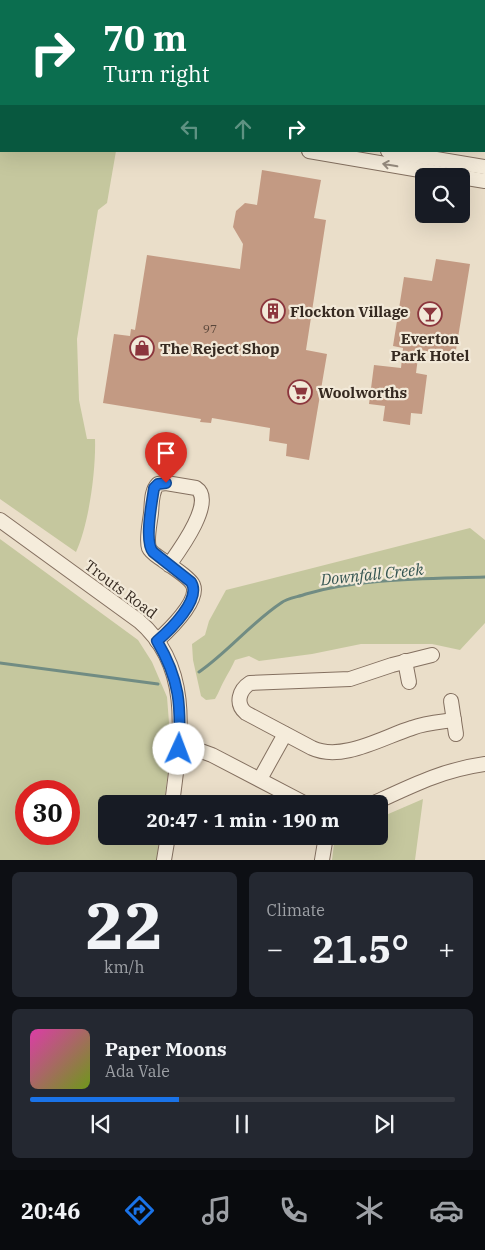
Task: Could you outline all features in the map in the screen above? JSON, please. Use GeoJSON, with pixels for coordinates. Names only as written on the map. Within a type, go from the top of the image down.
{"type":"FeatureCollection","features":[{"type":"Feature","properties":{"kind":"street"},"geometry":{"type":"LineString","coordinates":[[315,152],[415,169]]}},
{"type":"Feature","properties":{"kind":"street"},"geometry":{"type":"LineString","coordinates":[[394,152],[485,167]]}},
{"type":"Feature","properties":{"kind":"street"},"geometry":{"type":"LineString","coordinates":[[470,179],[485,182]]}},
{"type":"Feature","properties":{"kind":"street"},"geometry":{"type":"LineString","coordinates":[[157,641],[177,622],[191,601],[194,592],[191,582],[169,565],[153,552],[149,545],[154,490],[158,484],[163,482],[196,488],[203,496],[198,518],[169,565]]}},
{"type":"Feature","properties":{"kind":"street","name":"Trouts Road"},"geometry":{"type":"LineString","coordinates":[[0,520],[134,617],[152,633],[171,666],[178,688],[180,716],[179,749],[173,795]]}},
{"type":"Feature","properties":{"kind":"street"},"geometry":{"type":"LineString","coordinates":[[432,655],[405,661],[350,679],[250,683],[246,686],[240,698],[242,709],[316,750],[331,752],[366,746],[411,728],[454,720]]}},
{"type":"Feature","properties":{"kind":"street"},"geometry":{"type":"LineString","coordinates":[[405,661],[409,682]]}},
{"type":"Feature","properties":{"kind":"street"},"geometry":{"type":"LineString","coordinates":[[450,701],[456,734]]}},
{"type":"Feature","properties":{"kind":"street"},"geometry":{"type":"LineString","coordinates":[[260,780],[285,734]]}},
{"type":"Feature","properties":{"kind":"street"},"geometry":{"type":"LineString","coordinates":[[179,749],[212,755],[289,795]]}},
{"type":"Feature","properties":{"kind":"street"},"geometry":{"type":"LineString","coordinates":[[388,797],[433,776],[485,764]]}},
{"type":"Feature","properties":{"kind":"street"},"geometry":{"type":"LineString","coordinates":[[164,860],[166,845]]}},
{"type":"Feature","properties":{"kind":"street"},"geometry":{"type":"LineString","coordinates":[[322,860],[324,845]]}},
{"type":"Feature","properties":{"kind":"green space"},"geometry":{"type":"Polygon","coordinates":[[[0,152],[116,152],[107,203],[98,210],[77,339],[79,400],[87,439],[95,439],[95,452],[88,512],[76,552],[0,499],[0,152]]]}},
{"type":"Feature","properties":{"kind":"green space"},"geometry":{"type":"Polygon","coordinates":[[[470,528],[485,540],[485,623],[460,650],[432,644],[361,644],[312,654],[259,661],[249,656],[235,660],[215,699],[206,700],[201,696],[193,660],[192,644],[205,635],[209,621],[226,590],[470,528]]]}},
{"type":"Feature","properties":{"kind":"green space"},"geometry":{"type":"Polygon","coordinates":[[[0,539],[138,640],[152,662],[167,697],[171,748],[165,795],[98,795],[98,845],[159,845],[157,860],[0,860],[0,539]]]}},
{"type":"Feature","properties":{"kind":"green space"},"geometry":{"type":"Polygon","coordinates":[[[423,799],[415,860],[332,860],[334,845],[388,845],[388,814],[423,799]]]}},
{"type":"Feature","properties":{"kind":"building","name":"Flockton Village"},"geometry":{"type":"Polygon","coordinates":[[[262,170],[321,180],[314,218],[326,220],[306,350],[327,354],[309,460],[286,456],[287,444],[269,441],[270,428],[212,418],[211,423],[200,422],[201,419],[103,403],[114,334],[130,336],[131,329],[135,330],[147,255],[240,269],[243,244],[233,227],[236,211],[245,203],[257,205],[262,170]]]}},
{"type":"Feature","properties":{"kind":"building","name":"Everton Park Hotel"},"geometry":{"type":"Polygon","coordinates":[[[436,259],[470,264],[455,356],[419,350],[416,373],[427,375],[422,414],[411,413],[410,425],[383,421],[385,406],[369,404],[374,365],[401,368],[403,348],[393,346],[404,277],[432,281],[436,259]]]}},
{"type":"Feature","properties":{"kind":"waterway","name":"Downfall Creek"},"geometry":{"type":"LineString","coordinates":[[199,672],[220,656],[270,611],[283,601],[289,599],[327,589],[372,582],[485,577]]}},
{"type":"Feature","properties":{"kind":"waterway","name":"Downfall Creek"},"geometry":{"type":"LineString","coordinates":[[0,663],[158,684]]}},
{"type":"Feature","properties":{"kind":"place","name":"Flockton Village"},"geometry":{"type":"Point","coordinates":[273,311]}},
{"type":"Feature","properties":{"kind":"place","name":"Everton Park Hotel"},"geometry":{"type":"Point","coordinates":[430,314]}},
{"type":"Feature","properties":{"kind":"place","name":"The Reject Shop"},"geometry":{"type":"Point","coordinates":[142,348]}},
{"type":"Feature","properties":{"kind":"place","name":"Woolworths"},"geometry":{"type":"Point","coordinates":[300,392]}},
{"type":"Feature","properties":{"kind":"route"},"geometry":{"type":"LineString","coordinates":[[166,483],[160,483],[154,488],[149,527],[149,548],[191,582],[194,589],[191,601],[177,622],[157,641],[168,659],[178,688],[180,706],[179,749]]}}]}
